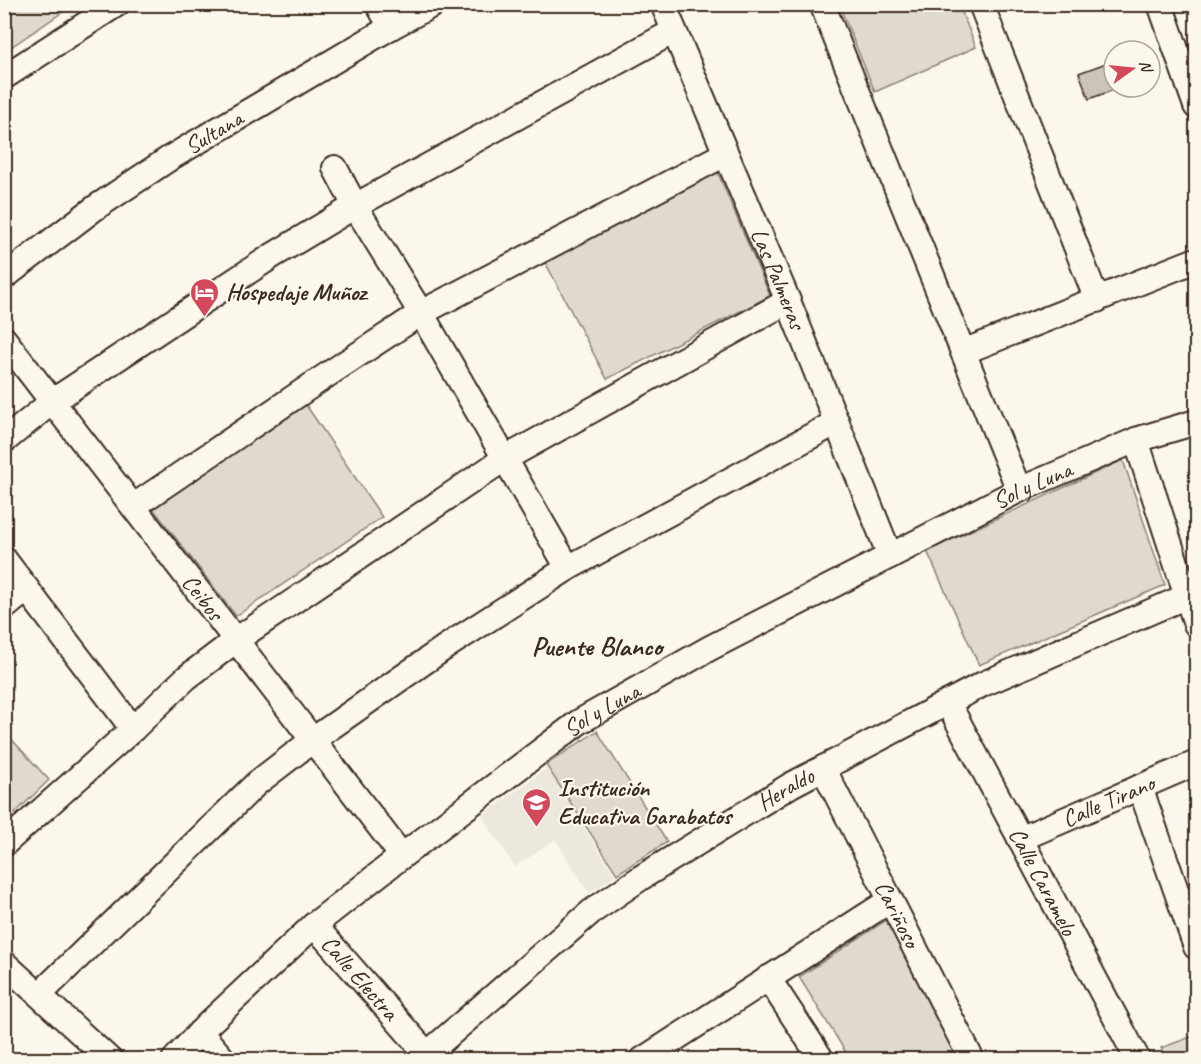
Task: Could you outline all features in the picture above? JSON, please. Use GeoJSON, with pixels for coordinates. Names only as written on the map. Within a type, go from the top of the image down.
{"type":"FeatureCollection","features":[{"type":"Feature","properties":{"kind":"street"},"geometry":{"type":"LineString","coordinates":[[4,77],[117,4]]}},
{"type":"Feature","properties":{"kind":"street"},"geometry":{"type":"LineString","coordinates":[[378,4],[391,27]]}},
{"type":"Feature","properties":{"kind":"street","name":"Sultana"},"geometry":{"type":"LineString","coordinates":[[4,277],[95,208],[150,170],[391,27],[434,4]]}},
{"type":"Feature","properties":{"kind":"street","name":"Las Palmeras"},"geometry":{"type":"LineString","coordinates":[[663,4],[788,301],[890,556]]}},
{"type":"Feature","properties":{"kind":"street"},"geometry":{"type":"LineString","coordinates":[[822,4],[1019,490]]}},
{"type":"Feature","properties":{"kind":"street"},"geometry":{"type":"LineString","coordinates":[[981,4],[1097,300]]}},
{"type":"Feature","properties":{"kind":"street"},"geometry":{"type":"LineString","coordinates":[[1160,4],[1197,106]]}},
{"type":"Feature","properties":{"kind":"street"},"geometry":{"type":"LineString","coordinates":[[4,441],[54,401],[272,256],[356,206],[674,31]]}},
{"type":"Feature","properties":{"kind":"street"},"geometry":{"type":"LineString","coordinates":[[134,506],[321,378],[421,313],[725,154]]}},
{"type":"Feature","properties":{"kind":"street"},"geometry":{"type":"LineString","coordinates":[[335,168],[568,568]]}},
{"type":"Feature","properties":{"kind":"street"},"geometry":{"type":"LineString","coordinates":[[963,352],[1197,260]]}},
{"type":"Feature","properties":{"kind":"street"},"geometry":{"type":"LineString","coordinates":[[4,844],[133,729],[186,678],[236,640],[504,459],[788,301]]}},
{"type":"Feature","properties":{"kind":"street","name":"Ceibos"},"geometry":{"type":"LineString","coordinates":[[4,339],[402,856]]}},
{"type":"Feature","properties":{"kind":"street"},"geometry":{"type":"LineString","coordinates":[[40,994],[257,783],[314,740],[447,646],[568,568],[837,422]]}},
{"type":"Feature","properties":{"kind":"street","name":"Sol y Luna"},"geometry":{"type":"LineString","coordinates":[[174,1059],[314,925],[579,722],[710,648],[1019,490],[1136,440],[1197,422]]}},
{"type":"Feature","properties":{"kind":"street"},"geometry":{"type":"LineString","coordinates":[[1136,440],[1197,624]]}},
{"type":"Feature","properties":{"kind":"street"},"geometry":{"type":"LineString","coordinates":[[4,559],[133,729]]}},
{"type":"Feature","properties":{"kind":"street"},"geometry":{"type":"LineString","coordinates":[[4,608],[27,589]]}},
{"type":"Feature","properties":{"kind":"street","name":"Heraldo"},"geometry":{"type":"LineString","coordinates":[[429,1057],[591,912],[642,877],[791,785],[983,684],[1187,596]]}},
{"type":"Feature","properties":{"kind":"street","name":"Calle Caramelo"},"geometry":{"type":"LineString","coordinates":[[948,703],[1138,1059]]}},
{"type":"Feature","properties":{"kind":"street","name":"Calle Tirano"},"geometry":{"type":"LineString","coordinates":[[1020,839],[1197,763]]}},
{"type":"Feature","properties":{"kind":"street","name":"Cariñoso"},"geometry":{"type":"LineString","coordinates":[[823,768],[889,901],[972,1059]]}},
{"type":"Feature","properties":{"kind":"street"},"geometry":{"type":"LineString","coordinates":[[1140,787],[1197,947]]}},
{"type":"Feature","properties":{"kind":"street"},"geometry":{"type":"LineString","coordinates":[[642,1059],[889,901]]}},
{"type":"Feature","properties":{"kind":"street","name":"Calle Electra"},"geometry":{"type":"LineString","coordinates":[[314,925],[429,1057]]}},
{"type":"Feature","properties":{"kind":"street"},"geometry":{"type":"LineString","coordinates":[[4,963],[110,1059]]}},
{"type":"Feature","properties":{"kind":"street"},"geometry":{"type":"LineString","coordinates":[[768,978],[822,1059]]}},
{"type":"Feature","properties":{"kind":"street"},"geometry":{"type":"LineString","coordinates":[[200,1032],[224,1059]]}},
{"type":"Feature","properties":{"kind":"shaded area"},"geometry":{"type":"Polygon","coordinates":[[[5,4],[73,4],[73,5],[5,51],[5,4]]]}},
{"type":"Feature","properties":{"kind":"shaded area"},"geometry":{"type":"Polygon","coordinates":[[[839,5],[959,5],[976,47],[875,92],[839,5]]]}},
{"type":"Feature","properties":{"kind":"shaded area"},"geometry":{"type":"Polygon","coordinates":[[[715,166],[770,296],[607,379],[543,258],[715,166]]]}},
{"type":"Feature","properties":{"kind":"shaded area"},"geometry":{"type":"Polygon","coordinates":[[[306,405],[382,517],[236,616],[151,506],[306,405]]]}},
{"type":"Feature","properties":{"kind":"shaded area"},"geometry":{"type":"Polygon","coordinates":[[[1123,460],[1165,585],[979,665],[927,551],[1123,460]]]}},
{"type":"Feature","properties":{"kind":"shaded area"},"geometry":{"type":"Polygon","coordinates":[[[597,731],[667,842],[617,874],[546,765],[597,731]]]}},
{"type":"Feature","properties":{"kind":"shaded area"},"geometry":{"type":"Polygon","coordinates":[[[5,732],[49,780],[5,823],[5,732]]]}},
{"type":"Feature","properties":{"kind":"shaded area","name":"Institución Educativa Garabatos"},"geometry":{"type":"Polygon","coordinates":[[[547,768],[615,876],[589,893],[555,839],[515,867],[482,816],[547,768]]]}},
{"type":"Feature","properties":{"kind":"shaded area"},"geometry":{"type":"Polygon","coordinates":[[[888,919],[961,1059],[850,1059],[799,977],[888,919]]]}},
{"type":"Feature","properties":{"kind":"shaded area"},"geometry":{"type":"Polygon","coordinates":[[[1196,1035],[1196,1059],[1167,1059],[1161,1048],[1196,1035]]]}},
{"type":"Feature","properties":{"kind":"building"},"geometry":{"type":"Polygon","coordinates":[[[1102,64],[1102,94],[1089,99],[1079,73],[1102,64]]]}},
{"type":"Feature","properties":{"kind":"place","name":"Hospedaje Muñoz"},"geometry":{"type":"Point","coordinates":[205,318]}},
{"type":"Feature","properties":{"kind":"place","name":"Institución Educativa Garabatos"},"geometry":{"type":"Point","coordinates":[537,828]}},
{"type":"Feature","properties":{"kind":"district","name":"Puente Blanco"},"geometry":{"type":"Point","coordinates":[597,646]}}]}
